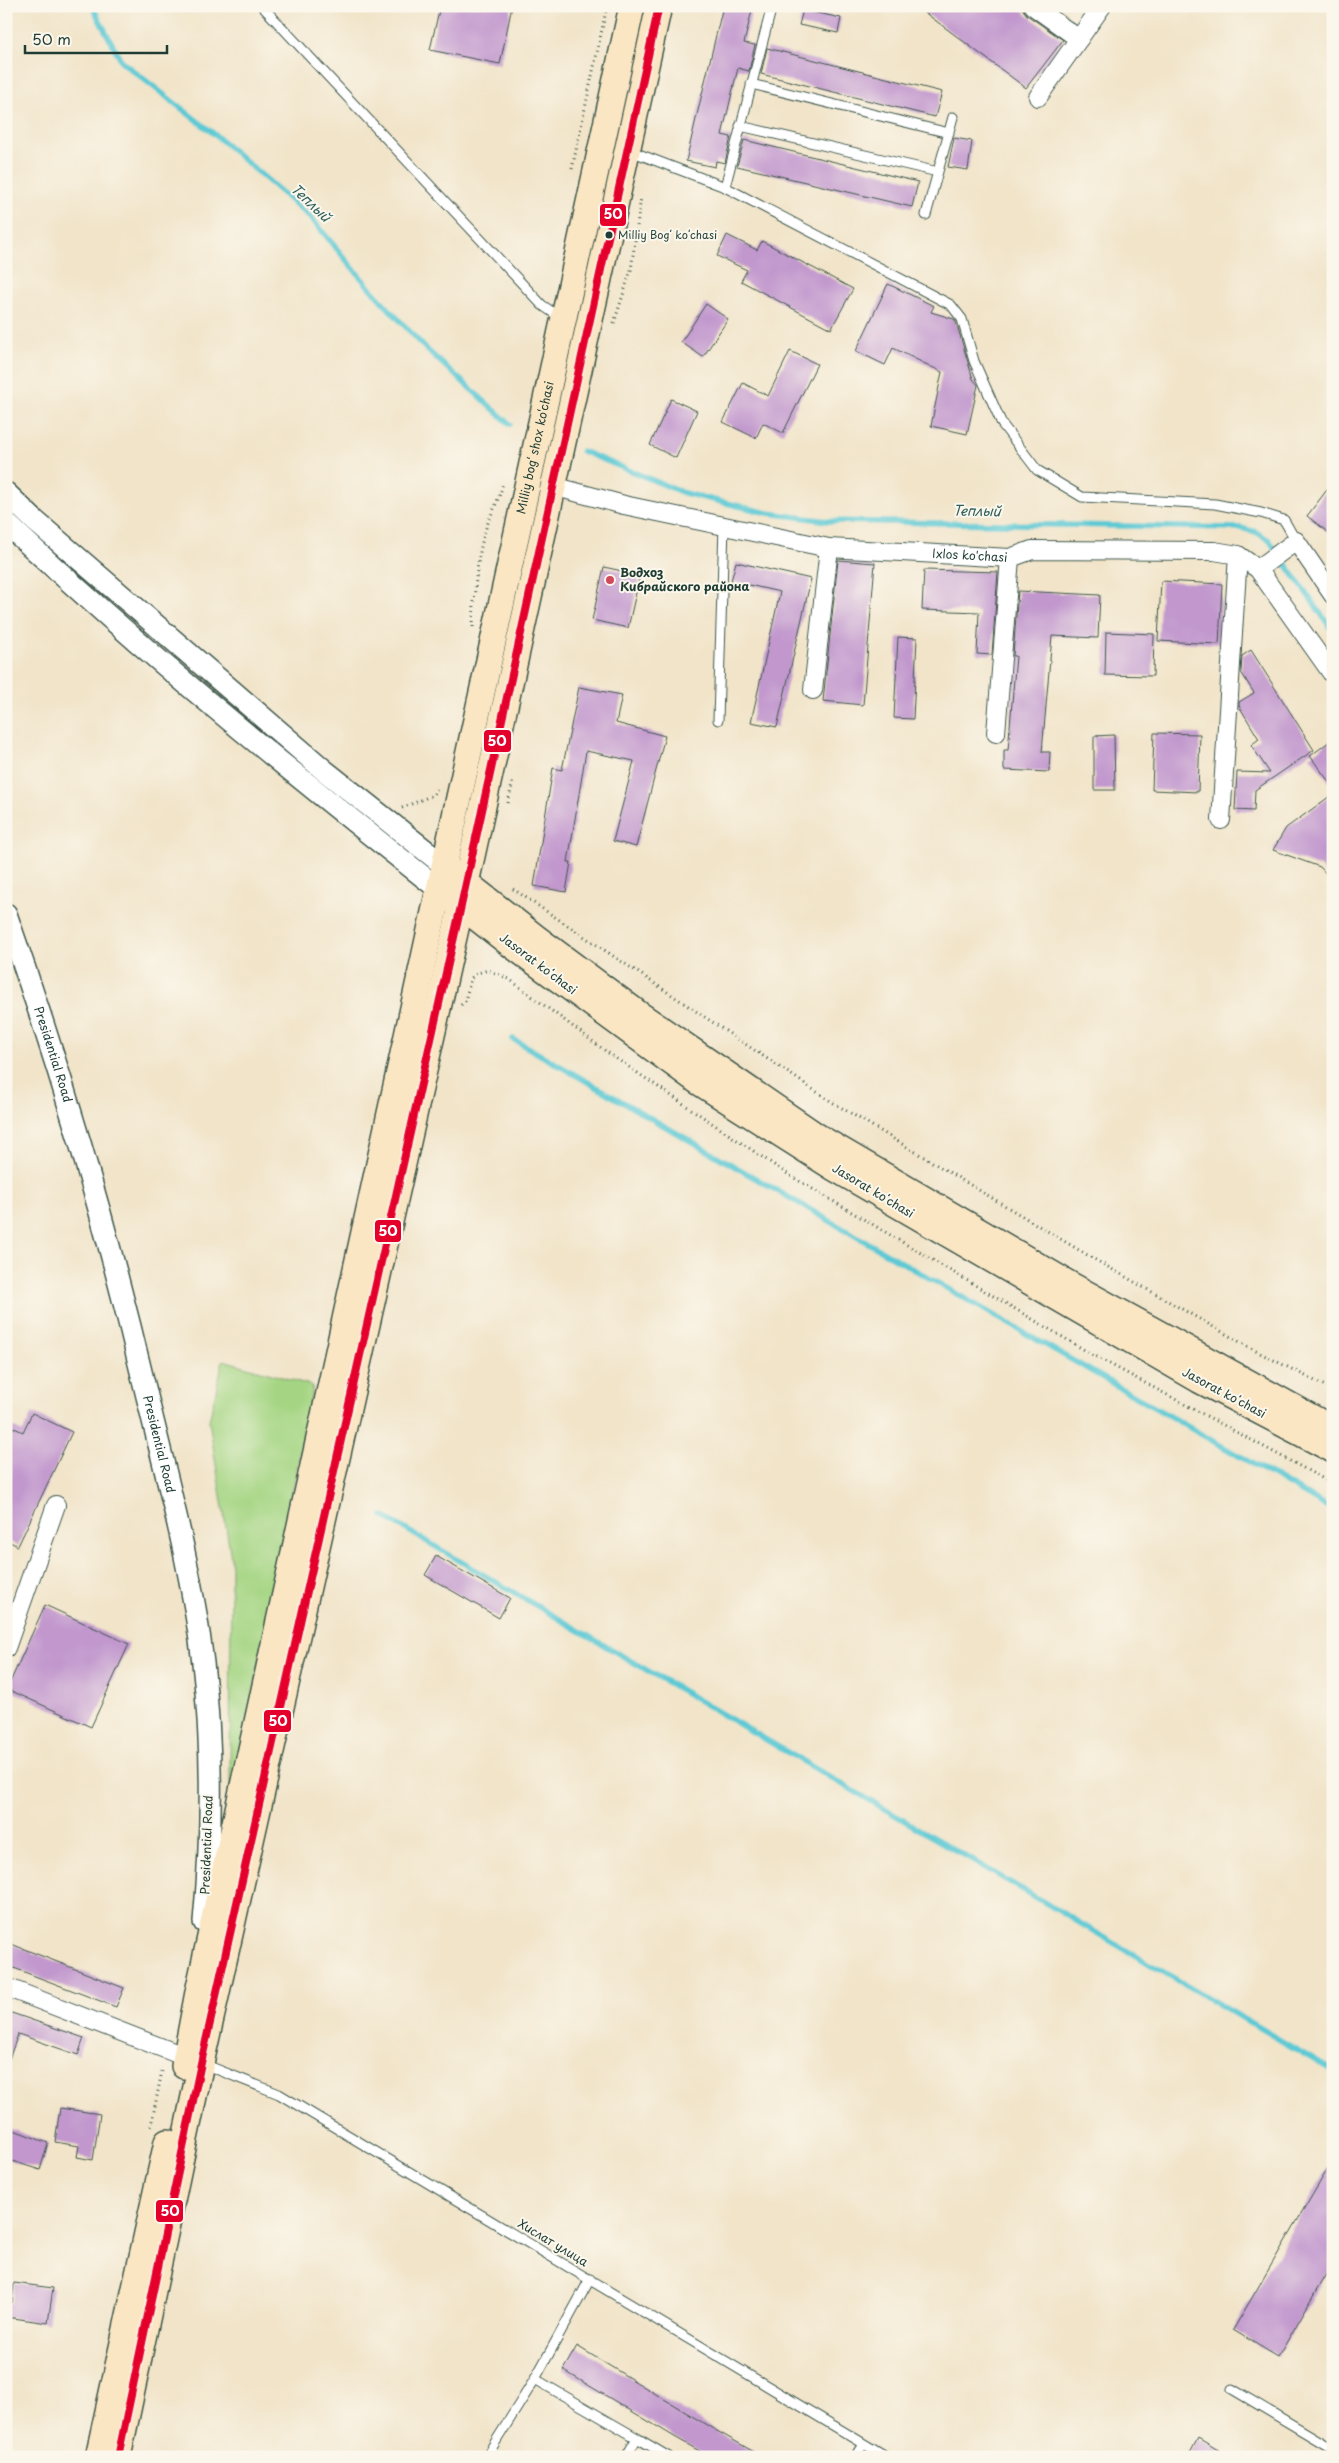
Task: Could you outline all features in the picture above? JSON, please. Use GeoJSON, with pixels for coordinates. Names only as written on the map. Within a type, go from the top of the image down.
{"type":"FeatureCollection","features":[{"type":"Feature","properties":{"kind":"main road","name":"Milliy bog‘ shox ko‘chasi"},"geometry":{"type":"LineString","coordinates":[[194,2060],[198,1992],[443,878],[632,6]]}},
{"type":"Feature","properties":{"kind":"main road","name":"Milliy bog‘ shox ko‘chasi"},"geometry":{"type":"LineString","coordinates":[[194,2060],[464,894],[659,6]]}},
{"type":"Feature","properties":{"kind":"main road","name":"Jasorat koʻchasi"},"geometry":{"type":"LineString","coordinates":[[443,878],[697,1081],[834,1168],[1199,1380],[1333,1450]]}},
{"type":"Feature","properties":{"kind":"main road","name":"Jasorat koʻchasi"},"geometry":{"type":"LineString","coordinates":[[464,894],[538,939],[639,1014],[817,1136],[1071,1285],[1333,1429]]}},
{"type":"Feature","properties":{"kind":"main road"},"geometry":{"type":"LineString","coordinates":[[98,2457],[194,2060]]}},
{"type":"Feature","properties":{"kind":"main road"},"geometry":{"type":"LineString","coordinates":[[118,2457],[194,2060]]}},
{"type":"Feature","properties":{"kind":"street"},"geometry":{"type":"LineString","coordinates":[[1032,6],[1078,39]]}},
{"type":"Feature","properties":{"kind":"street"},"geometry":{"type":"LineString","coordinates":[[1038,97],[1102,6]]}},
{"type":"Feature","properties":{"kind":"street","name":"Ixlos ko'chasi"},"geometry":{"type":"LineString","coordinates":[[553,486],[624,505],[829,548],[1010,558],[1032,550],[1214,551],[1238,555],[1258,569],[1333,675]]}},
{"type":"Feature","properties":{"kind":"street"},"geometry":{"type":"LineString","coordinates":[[6,493],[34,520],[325,771],[443,878]]}},
{"type":"Feature","properties":{"kind":"street"},"geometry":{"type":"LineString","coordinates":[[6,523],[54,569],[174,673],[443,878]]}},
{"type":"Feature","properties":{"kind":"street"},"geometry":{"type":"LineString","coordinates":[[1258,569],[1296,541],[1333,595]]}},
{"type":"Feature","properties":{"kind":"street"},"geometry":{"type":"LineString","coordinates":[[813,690],[829,548]]}},
{"type":"Feature","properties":{"kind":"street"},"geometry":{"type":"LineString","coordinates":[[1222,820],[1238,555]]}},
{"type":"Feature","properties":{"kind":"street"},"geometry":{"type":"LineString","coordinates":[[996,733],[1010,558]]}},
{"type":"Feature","properties":{"kind":"street","name":"Presidential Road"},"geometry":{"type":"LineString","coordinates":[[6,914],[64,1085],[98,1201],[174,1507],[195,1608],[204,1672],[209,1783],[208,1881],[198,1992]]}},
{"type":"Feature","properties":{"kind":"street"},"geometry":{"type":"LineString","coordinates":[[6,1648],[56,1505]]}},
{"type":"Feature","properties":{"kind":"street"},"geometry":{"type":"LineString","coordinates":[[6,1987],[194,2060]]}},
{"type":"Feature","properties":{"kind":"lane"},"geometry":{"type":"LineString","coordinates":[[262,6],[542,306],[564,320]]}},
{"type":"Feature","properties":{"kind":"lane"},"geometry":{"type":"LineString","coordinates":[[725,187],[772,6]]}},
{"type":"Feature","properties":{"kind":"lane"},"geometry":{"type":"LineString","coordinates":[[751,84],[949,133]]}},
{"type":"Feature","properties":{"kind":"lane"},"geometry":{"type":"LineString","coordinates":[[926,215],[953,117]]}},
{"type":"Feature","properties":{"kind":"lane"},"geometry":{"type":"LineString","coordinates":[[740,126],[938,172]]}},
{"type":"Feature","properties":{"kind":"lane"},"geometry":{"type":"LineString","coordinates":[[628,150],[725,187],[951,304],[962,319],[974,361],[1002,424],[1037,470],[1082,497],[1215,504],[1261,513],[1284,520],[1296,541]]}},
{"type":"Feature","properties":{"kind":"lane"},"geometry":{"type":"LineString","coordinates":[[718,720],[724,526]]}},
{"type":"Feature","properties":{"kind":"lane","name":"Хислат улица"},"geometry":{"type":"LineString","coordinates":[[194,2060],[279,2094],[886,2457]]}},
{"type":"Feature","properties":{"kind":"lane"},"geometry":{"type":"LineString","coordinates":[[486,2457],[535,2379],[590,2279]]}},
{"type":"Feature","properties":{"kind":"lane"},"geometry":{"type":"LineString","coordinates":[[535,2379],[669,2457]]}},
{"type":"Feature","properties":{"kind":"lane"},"geometry":{"type":"LineString","coordinates":[[1232,2389],[1333,2448]]}},
{"type":"Feature","properties":{"kind":"lane"},"geometry":{"type":"LineString","coordinates":[[626,2457],[637,2438]]}},
{"type":"Feature","properties":{"kind":"lane"},"geometry":{"type":"LineString","coordinates":[[856,2457],[864,2444]]}},
{"type":"Feature","properties":{"kind":"path"},"geometry":{"type":"LineString","coordinates":[[570,179],[607,6]]}},
{"type":"Feature","properties":{"kind":"path"},"geometry":{"type":"LineString","coordinates":[[613,326],[631,270],[642,195]]}},
{"type":"Feature","properties":{"kind":"path"},"geometry":{"type":"LineString","coordinates":[[472,631],[474,582],[485,533],[499,500],[506,475]]}},
{"type":"Feature","properties":{"kind":"path"},"geometry":{"type":"LineString","coordinates":[[506,810],[515,772]]}},
{"type":"Feature","properties":{"kind":"path"},"geometry":{"type":"LineString","coordinates":[[398,811],[406,805],[418,803],[433,795],[440,786]]}},
{"type":"Feature","properties":{"kind":"path"},"geometry":{"type":"LineString","coordinates":[[507,885],[832,1102],[1094,1259],[1254,1350],[1333,1390]]}},
{"type":"Feature","properties":{"kind":"path"},"geometry":{"type":"LineString","coordinates":[[456,1010],[465,1001],[471,978],[478,973],[488,970],[509,979],[611,1055],[789,1175],[1093,1355],[1333,1484]]}},
{"type":"Feature","properties":{"kind":"green space"},"geometry":{"type":"Polygon","coordinates":[[[223,1360],[313,1386],[240,1761],[230,1802],[231,1558],[209,1421],[223,1360]]]}},
{"type":"Feature","properties":{"kind":"building"},"geometry":{"type":"Polygon","coordinates":[[[440,6],[512,6],[500,64],[430,50],[440,6]]]}},
{"type":"Feature","properties":{"kind":"building"},"geometry":{"type":"Polygon","coordinates":[[[723,6],[753,6],[744,43],[755,45],[749,71],[738,68],[722,135],[731,137],[725,163],[716,161],[715,167],[686,161],[723,6]]]}},
{"type":"Feature","properties":{"kind":"building"},"geometry":{"type":"Polygon","coordinates":[[[916,6],[1020,6],[1027,15],[1063,40],[1026,88],[916,6]]]}},
{"type":"Feature","properties":{"kind":"building"},"geometry":{"type":"Polygon","coordinates":[[[803,10],[841,18],[838,33],[799,25],[803,10]]]}},
{"type":"Feature","properties":{"kind":"building"},"geometry":{"type":"Polygon","coordinates":[[[767,48],[942,92],[935,117],[761,74],[767,48]]]}},
{"type":"Feature","properties":{"kind":"building"},"geometry":{"type":"Polygon","coordinates":[[[954,138],[972,141],[968,170],[948,167],[954,138]]]}},
{"type":"Feature","properties":{"kind":"building"},"geometry":{"type":"Polygon","coordinates":[[[744,140],[918,182],[912,207],[737,166],[744,140]]]}},
{"type":"Feature","properties":{"kind":"building"},"geometry":{"type":"Polygon","coordinates":[[[727,235],[757,250],[762,241],[853,289],[831,329],[741,281],[747,270],[717,256],[727,235]]]}},
{"type":"Feature","properties":{"kind":"building"},"geometry":{"type":"Polygon","coordinates":[[[888,284],[934,306],[931,312],[954,319],[956,322],[973,379],[978,385],[967,434],[931,426],[942,372],[893,348],[885,365],[856,351],[888,284]]]}},
{"type":"Feature","properties":{"kind":"building"},"geometry":{"type":"Polygon","coordinates":[[[706,304],[728,319],[703,357],[681,342],[706,304]]]}},
{"type":"Feature","properties":{"kind":"building"},"geometry":{"type":"Polygon","coordinates":[[[790,351],[817,364],[783,433],[763,423],[756,438],[723,422],[743,383],[768,396],[790,351]]]}},
{"type":"Feature","properties":{"kind":"building"},"geometry":{"type":"Polygon","coordinates":[[[671,399],[697,411],[676,458],[650,445],[671,399]]]}},
{"type":"Feature","properties":{"kind":"building"},"geometry":{"type":"Polygon","coordinates":[[[1333,482],[1333,536],[1307,516],[1333,482]]]}},
{"type":"Feature","properties":{"kind":"building"},"geometry":{"type":"Polygon","coordinates":[[[838,560],[875,563],[863,705],[823,701],[838,560]]]}},
{"type":"Feature","properties":{"kind":"building"},"geometry":{"type":"Polygon","coordinates":[[[736,562],[811,579],[777,727],[751,722],[780,592],[731,581],[736,562]]]}},
{"type":"Feature","properties":{"kind":"building"},"geometry":{"type":"Polygon","coordinates":[[[604,567],[640,575],[628,628],[592,620],[604,567]]]}},
{"type":"Feature","properties":{"kind":"building"},"geometry":{"type":"Polygon","coordinates":[[[924,570],[998,572],[992,655],[977,654],[979,612],[922,610],[924,570]]]}},
{"type":"Feature","properties":{"kind":"building"},"geometry":{"type":"Polygon","coordinates":[[[1161,581],[1222,584],[1219,644],[1158,641],[1161,581]]]}},
{"type":"Feature","properties":{"kind":"building"},"geometry":{"type":"Polygon","coordinates":[[[1018,591],[1100,595],[1098,638],[1052,636],[1042,752],[1050,752],[1049,772],[1004,770],[1004,750],[1008,750],[1016,656],[1013,656],[1018,591]]]}},
{"type":"Feature","properties":{"kind":"building"},"geometry":{"type":"Polygon","coordinates":[[[1106,632],[1154,634],[1153,676],[1105,675],[1106,632]]]}},
{"type":"Feature","properties":{"kind":"building"},"geometry":{"type":"Polygon","coordinates":[[[898,637],[917,638],[913,719],[894,718],[898,637]]]}},
{"type":"Feature","properties":{"kind":"building"},"geometry":{"type":"Polygon","coordinates":[[[1251,650],[1314,750],[1255,790],[1254,811],[1235,810],[1237,772],[1270,773],[1251,745],[1259,739],[1239,706],[1239,702],[1254,693],[1241,672],[1242,656],[1251,650]]]}},
{"type":"Feature","properties":{"kind":"building"},"geometry":{"type":"Polygon","coordinates":[[[579,687],[622,695],[616,723],[665,736],[636,847],[613,841],[634,761],[586,751],[568,862],[571,862],[566,892],[534,886],[553,768],[562,770],[579,687]]]}},
{"type":"Feature","properties":{"kind":"building"},"geometry":{"type":"Polygon","coordinates":[[[1154,733],[1200,734],[1198,792],[1152,790],[1154,733]]]}},
{"type":"Feature","properties":{"kind":"building"},"geometry":{"type":"Polygon","coordinates":[[[1114,735],[1115,790],[1094,790],[1094,736],[1114,735]]]}},
{"type":"Feature","properties":{"kind":"building"},"geometry":{"type":"Polygon","coordinates":[[[1333,739],[1333,787],[1310,756],[1333,739]]]}},
{"type":"Feature","properties":{"kind":"building"},"geometry":{"type":"Polygon","coordinates":[[[1333,794],[1333,881],[1320,867],[1273,850],[1286,828],[1333,794]]]}},
{"type":"Feature","properties":{"kind":"building"},"geometry":{"type":"Polygon","coordinates":[[[32,1413],[72,1432],[18,1546],[6,1540],[6,1435],[10,1426],[23,1432],[32,1413]]]}},
{"type":"Feature","properties":{"kind":"building"},"geometry":{"type":"Polygon","coordinates":[[[436,1556],[510,1598],[499,1618],[425,1575],[436,1556]]]}},
{"type":"Feature","properties":{"kind":"building"},"geometry":{"type":"Polygon","coordinates":[[[45,1605],[129,1644],[91,1727],[7,1689],[45,1605]]]}},
{"type":"Feature","properties":{"kind":"building"},"geometry":{"type":"Polygon","coordinates":[[[6,1942],[124,1988],[116,2007],[6,1965],[6,1942]]]}},
{"type":"Feature","properties":{"kind":"building"},"geometry":{"type":"Polygon","coordinates":[[[6,2011],[84,2038],[78,2055],[18,2034],[8,2062],[6,2061],[6,2011]]]}},
{"type":"Feature","properties":{"kind":"building"},"geometry":{"type":"Polygon","coordinates":[[[60,2108],[100,2114],[93,2160],[77,2157],[79,2146],[55,2142],[60,2108]]]}},
{"type":"Feature","properties":{"kind":"building"},"geometry":{"type":"Polygon","coordinates":[[[6,2127],[48,2143],[40,2170],[6,2159],[6,2127]]]}},
{"type":"Feature","properties":{"kind":"building"},"geometry":{"type":"Polygon","coordinates":[[[1333,2160],[1333,2262],[1278,2357],[1233,2330],[1333,2160]]]}},
{"type":"Feature","properties":{"kind":"building"},"geometry":{"type":"Polygon","coordinates":[[[14,2283],[53,2288],[48,2323],[6,2317],[6,2303],[12,2303],[14,2283]]]}},
{"type":"Feature","properties":{"kind":"building"},"geometry":{"type":"Polygon","coordinates":[[[577,2346],[763,2457],[710,2457],[673,2436],[563,2370],[577,2346]]]}},
{"type":"Feature","properties":{"kind":"building"},"geometry":{"type":"Polygon","coordinates":[[[1198,2438],[1230,2457],[1188,2457],[1198,2438]]]}},
{"type":"Feature","properties":{"kind":"waterway","name":"Теплый"},"geometry":{"type":"LineString","coordinates":[[92,6],[122,62],[213,133],[311,218],[368,286],[426,349],[510,424]]}},
{"type":"Feature","properties":{"kind":"waterway","name":"Теплый"},"geometry":{"type":"LineString","coordinates":[[582,451],[684,493],[768,513],[828,521],[1241,528],[1256,532],[1269,540],[1333,631]]}},
{"type":"Feature","properties":{"kind":"waterway"},"geometry":{"type":"LineString","coordinates":[[513,1039],[1333,1510]]}},
{"type":"Feature","properties":{"kind":"waterway"},"geometry":{"type":"LineString","coordinates":[[383,1516],[1333,2071]]}},
{"type":"Feature","properties":{"kind":"transit line","name":"50"},"geometry":{"type":"LineString","coordinates":[[118,2457],[201,2063],[461,906],[659,6]]}},
{"type":"Feature","properties":{"kind":"place","name":"Milliy Bogʻ koʻchasi"},"geometry":{"type":"Point","coordinates":[609,235]}},
{"type":"Feature","properties":{"kind":"place","name":"Водхоз Кибрайского района"},"geometry":{"type":"Point","coordinates":[610,580]}}]}
